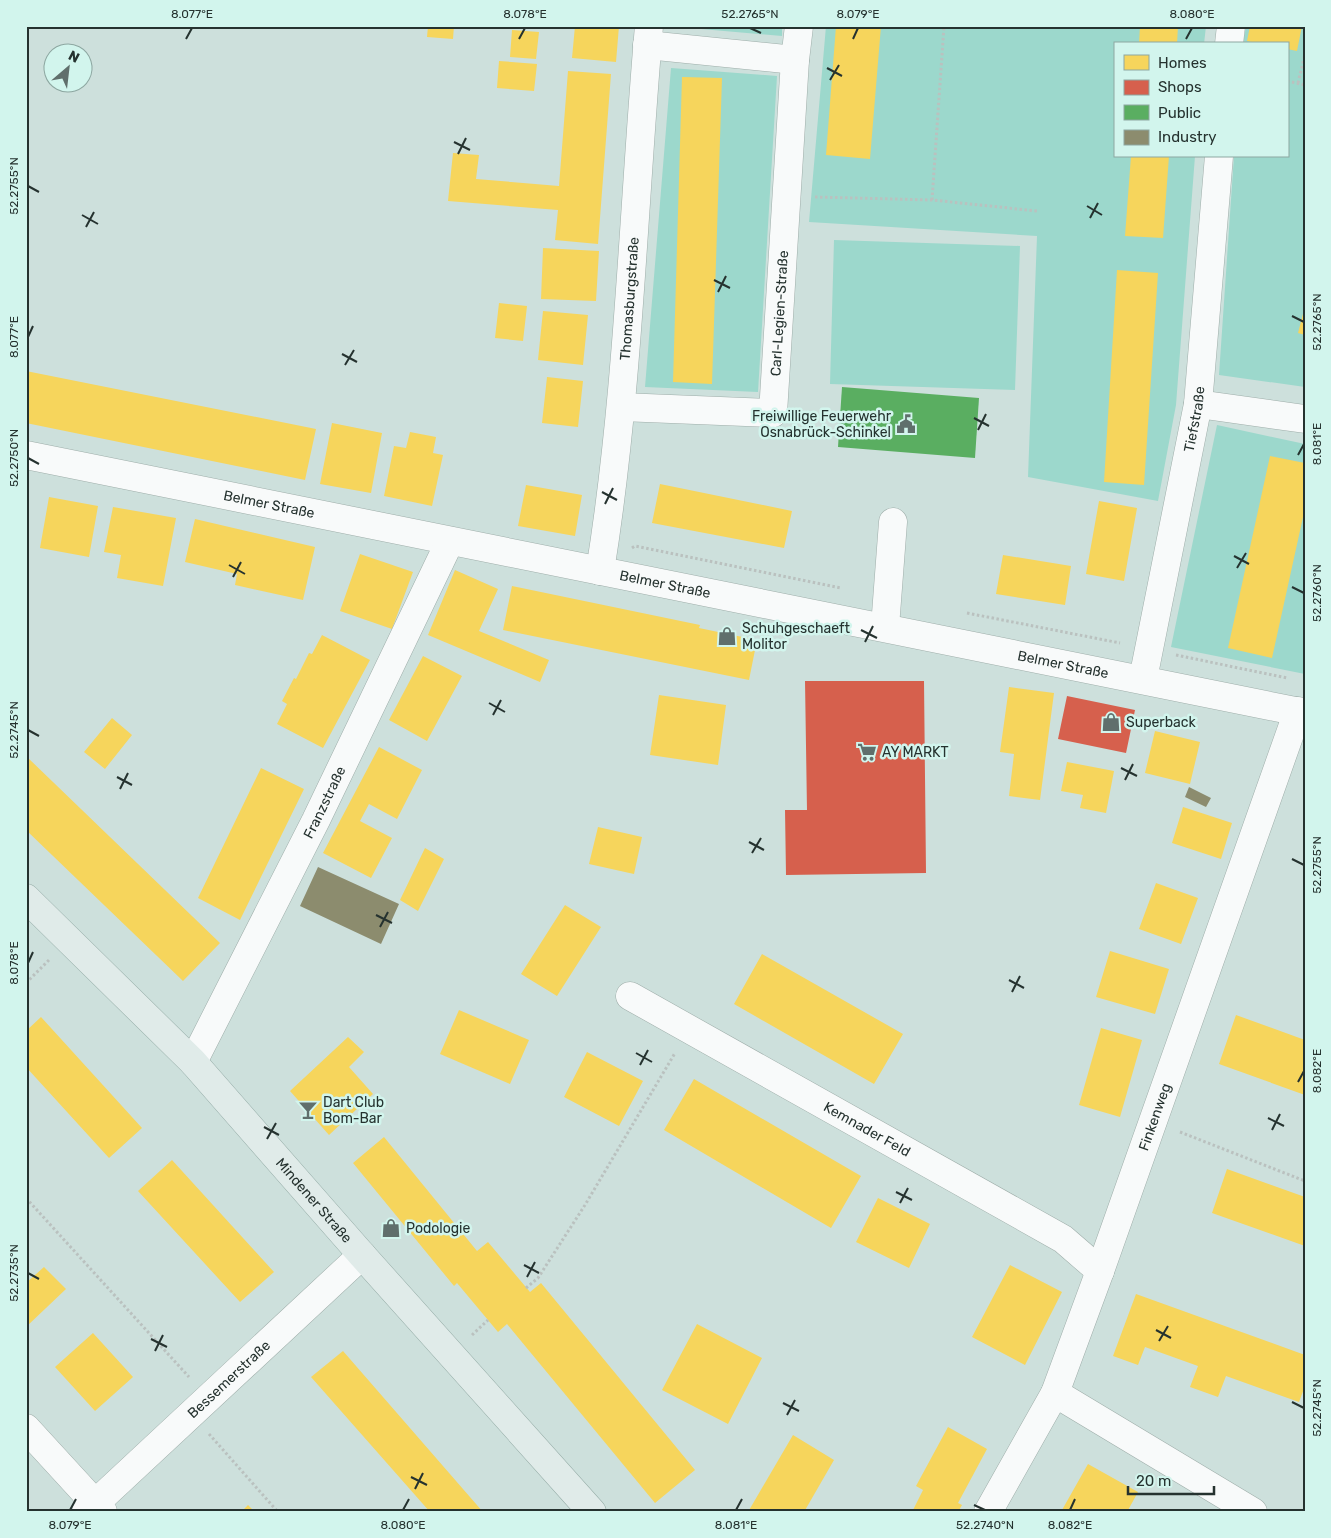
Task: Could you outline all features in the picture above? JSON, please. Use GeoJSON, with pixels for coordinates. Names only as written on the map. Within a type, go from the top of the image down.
{"type":"FeatureCollection","features":[{"type":"Feature","properties":{"kind":"main road","name":"Mindener Straße"},"geometry":{"type":"LineString","coordinates":[[26,898],[193,1062],[362,1255],[592,1512]]}},
{"type":"Feature","properties":{"kind":"street","name":"Carl-Legien-Straße"},"geometry":{"type":"LineString","coordinates":[[621,407],[773,413],[795,60],[799,26]]}},
{"type":"Feature","properties":{"kind":"street"},"geometry":{"type":"LineString","coordinates":[[1230,42],[1231,26]]}},
{"type":"Feature","properties":{"kind":"street"},"geometry":{"type":"LineString","coordinates":[[648,36],[795,60]]}},
{"type":"Feature","properties":{"kind":"street","name":"Thomasburgstraße"},"geometry":{"type":"LineString","coordinates":[[600,571],[608,526],[621,407],[648,36]]}},
{"type":"Feature","properties":{"kind":"street","name":"Tiefstraße"},"geometry":{"type":"LineString","coordinates":[[1143,679],[1198,404],[1219,158]]}},
{"type":"Feature","properties":{"kind":"street"},"geometry":{"type":"LineString","coordinates":[[1198,404],[1305,419]]}},
{"type":"Feature","properties":{"kind":"street","name":"Belmer Straße"},"geometry":{"type":"LineString","coordinates":[[26,456],[1301,712]]}},
{"type":"Feature","properties":{"kind":"street"},"geometry":{"type":"LineString","coordinates":[[885,627],[893,522]]}},
{"type":"Feature","properties":{"kind":"street","name":"Franzstraße"},"geometry":{"type":"LineString","coordinates":[[193,1062],[316,820],[450,541]]}},
{"type":"Feature","properties":{"kind":"street","name":"Finkenweg"},"geometry":{"type":"LineString","coordinates":[[988,1512],[1055,1393],[1301,712]]}},
{"type":"Feature","properties":{"kind":"street","name":"Kemnader Feld"},"geometry":{"type":"LineString","coordinates":[[630,996],[1062,1239],[1100,1271]]}},
{"type":"Feature","properties":{"kind":"street","name":"Bessemerstraße"},"geometry":{"type":"LineString","coordinates":[[26,1428],[95,1509],[362,1255]]}},
{"type":"Feature","properties":{"kind":"street"},"geometry":{"type":"LineString","coordinates":[[1055,1393],[1253,1512]]}},
{"type":"Feature","properties":{"kind":"path"},"geometry":{"type":"LineString","coordinates":[[932,200],[944,26]]}},
{"type":"Feature","properties":{"kind":"path"},"geometry":{"type":"LineString","coordinates":[[1298,83],[1305,54]]}},
{"type":"Feature","properties":{"kind":"path"},"geometry":{"type":"LineString","coordinates":[[1288,81],[1305,85]]}},
{"type":"Feature","properties":{"kind":"path"},"geometry":{"type":"LineString","coordinates":[[787,196],[932,200],[1037,211]]}},
{"type":"Feature","properties":{"kind":"path"},"geometry":{"type":"LineString","coordinates":[[635,546],[888,598]]}},
{"type":"Feature","properties":{"kind":"path"},"geometry":{"type":"LineString","coordinates":[[965,613],[1295,680]]}},
{"type":"Feature","properties":{"kind":"path"},"geometry":{"type":"LineString","coordinates":[[526,1288],[538,1278],[586,1204],[689,1029]]}},
{"type":"Feature","properties":{"kind":"path"},"geometry":{"type":"LineString","coordinates":[[1153,1121],[1305,1182]]}},
{"type":"Feature","properties":{"kind":"path"},"geometry":{"type":"LineString","coordinates":[[26,1198],[225,1416],[208,1433],[278,1512]]}},
{"type":"Feature","properties":{"kind":"green space"},"geometry":{"type":"Polygon","coordinates":[[[667,26],[782,26],[782,36],[667,26]]]}},
{"type":"Feature","properties":{"kind":"green space"},"geometry":{"type":"Polygon","coordinates":[[[826,26],[1206,26],[1204,42],[1114,42],[1114,158],[1195,158],[1176,405],[1158,501],[1028,477],[1037,236],[809,222],[826,26]]]}},
{"type":"Feature","properties":{"kind":"green space"},"geometry":{"type":"Polygon","coordinates":[[[1246,26],[1305,26],[1305,387],[1219,375],[1234,158],[1288,158],[1288,42],[1243,42],[1246,26]]]}},
{"type":"Feature","properties":{"kind":"green space"},"geometry":{"type":"Polygon","coordinates":[[[671,68],[777,76],[758,392],[645,387],[671,68]]]}},
{"type":"Feature","properties":{"kind":"green space"},"geometry":{"type":"Polygon","coordinates":[[[834,240],[1020,246],[1015,390],[830,384],[834,240]]]}},
{"type":"Feature","properties":{"kind":"green space"},"geometry":{"type":"Polygon","coordinates":[[[1217,425],[1305,444],[1305,674],[1171,647],[1217,425]]]}},
{"type":"Feature","properties":{"kind":"building: Homes"},"geometry":{"type":"Polygon","coordinates":[[[428,26],[454,26],[453,39],[427,37],[428,26]]]}},
{"type":"Feature","properties":{"kind":"building: Homes"},"geometry":{"type":"Polygon","coordinates":[[[575,26],[619,26],[616,62],[572,58],[575,26]]]}},
{"type":"Feature","properties":{"kind":"building: Homes"},"geometry":{"type":"Polygon","coordinates":[[[836,26],[881,26],[870,159],[826,155],[836,26]]]}},
{"type":"Feature","properties":{"kind":"building: Homes"},"geometry":{"type":"Polygon","coordinates":[[[996,26],[1038,26],[1037,29],[996,28],[996,26]]]}},
{"type":"Feature","properties":{"kind":"building: Homes"},"geometry":{"type":"Polygon","coordinates":[[[1140,26],[1178,26],[1177,42],[1139,42],[1140,26]]]}},
{"type":"Feature","properties":{"kind":"building: Homes"},"geometry":{"type":"Polygon","coordinates":[[[1250,26],[1302,26],[1297,51],[1288,49],[1288,42],[1247,41],[1250,26]]]}},
{"type":"Feature","properties":{"kind":"building: Homes"},"geometry":{"type":"Polygon","coordinates":[[[512,30],[539,32],[536,59],[510,57],[512,30]]]}},
{"type":"Feature","properties":{"kind":"building: Homes"},"geometry":{"type":"Polygon","coordinates":[[[499,61],[537,64],[534,91],[497,88],[499,61]]]}},
{"type":"Feature","properties":{"kind":"building: Homes"},"geometry":{"type":"Polygon","coordinates":[[[568,71],[611,74],[598,244],[555,240],[558,210],[448,201],[453,153],[479,155],[476,179],[559,186],[568,71]]]}},
{"type":"Feature","properties":{"kind":"building: Homes"},"geometry":{"type":"Polygon","coordinates":[[[682,77],[722,78],[712,384],[673,382],[682,77]]]}},
{"type":"Feature","properties":{"kind":"building: Homes"},"geometry":{"type":"Polygon","coordinates":[[[1131,158],[1169,158],[1163,238],[1125,236],[1131,158]]]}},
{"type":"Feature","properties":{"kind":"building: Homes"},"geometry":{"type":"Polygon","coordinates":[[[543,248],[599,251],[596,301],[541,299],[543,248]]]}},
{"type":"Feature","properties":{"kind":"building: Homes"},"geometry":{"type":"Polygon","coordinates":[[[1117,270],[1158,273],[1144,485],[1104,482],[1117,270]]]}},
{"type":"Feature","properties":{"kind":"building: Homes"},"geometry":{"type":"Polygon","coordinates":[[[499,303],[527,306],[523,341],[495,338],[499,303]]]}},
{"type":"Feature","properties":{"kind":"building: Homes"},"geometry":{"type":"Polygon","coordinates":[[[1305,310],[1305,335],[1298,333],[1305,310]]]}},
{"type":"Feature","properties":{"kind":"building: Homes"},"geometry":{"type":"Polygon","coordinates":[[[543,311],[588,315],[583,365],[538,360],[543,311]]]}},
{"type":"Feature","properties":{"kind":"building: Homes"},"geometry":{"type":"Polygon","coordinates":[[[26,371],[316,429],[305,480],[26,423],[26,371]]]}},
{"type":"Feature","properties":{"kind":"building: Homes"},"geometry":{"type":"Polygon","coordinates":[[[547,377],[583,381],[578,427],[542,423],[547,377]]]}},
{"type":"Feature","properties":{"kind":"building: Homes"},"geometry":{"type":"Polygon","coordinates":[[[332,423],[382,433],[371,493],[320,484],[332,423]]]}},
{"type":"Feature","properties":{"kind":"building: Homes"},"geometry":{"type":"Polygon","coordinates":[[[410,432],[436,437],[433,453],[443,455],[432,506],[384,496],[394,446],[406,448],[410,432]]]}},
{"type":"Feature","properties":{"kind":"building: Homes"},"geometry":{"type":"Polygon","coordinates":[[[1270,456],[1305,463],[1305,508],[1272,658],[1228,648],[1270,456]]]}},
{"type":"Feature","properties":{"kind":"building: Homes"},"geometry":{"type":"Polygon","coordinates":[[[660,484],[792,511],[784,548],[652,523],[660,484]]]}},
{"type":"Feature","properties":{"kind":"building: Homes"},"geometry":{"type":"Polygon","coordinates":[[[526,485],[582,495],[575,536],[518,526],[526,485]]]}},
{"type":"Feature","properties":{"kind":"building: Homes"},"geometry":{"type":"Polygon","coordinates":[[[49,497],[98,506],[89,557],[40,548],[49,497]]]}},
{"type":"Feature","properties":{"kind":"building: Homes"},"geometry":{"type":"Polygon","coordinates":[[[1099,501],[1137,508],[1124,581],[1086,574],[1099,501]]]}},
{"type":"Feature","properties":{"kind":"building: Homes"},"geometry":{"type":"Polygon","coordinates":[[[113,507],[176,518],[163,586],[117,578],[121,555],[104,552],[113,507]]]}},
{"type":"Feature","properties":{"kind":"building: Homes"},"geometry":{"type":"Polygon","coordinates":[[[195,519],[315,547],[303,600],[235,585],[237,574],[185,562],[195,519]]]}},
{"type":"Feature","properties":{"kind":"building: Homes"},"geometry":{"type":"Polygon","coordinates":[[[360,554],[413,572],[392,629],[340,611],[360,554]]]}},
{"type":"Feature","properties":{"kind":"building: Homes"},"geometry":{"type":"Polygon","coordinates":[[[1003,555],[1071,566],[1065,605],[996,594],[1003,555]]]}},
{"type":"Feature","properties":{"kind":"building: Homes"},"geometry":{"type":"Polygon","coordinates":[[[455,570],[498,589],[479,631],[549,660],[540,682],[428,635],[455,570]]]}},
{"type":"Feature","properties":{"kind":"building: Homes"},"geometry":{"type":"Polygon","coordinates":[[[512,586],[700,625],[699,628],[757,640],[749,680],[503,630],[512,586]]]}},
{"type":"Feature","properties":{"kind":"building: Homes"},"geometry":{"type":"Polygon","coordinates":[[[322,635],[370,660],[323,748],[277,724],[287,704],[282,701],[309,653],[312,654],[322,635]]]}},
{"type":"Feature","properties":{"kind":"building: Homes"},"geometry":{"type":"Polygon","coordinates":[[[423,656],[462,676],[427,741],[389,720],[423,656]]]}},
{"type":"Feature","properties":{"kind":"building: Homes"},"geometry":{"type":"Polygon","coordinates":[[[1009,687],[1054,693],[1040,800],[1009,796],[1014,754],[1000,752],[1009,687]]]}},
{"type":"Feature","properties":{"kind":"building: Homes"},"geometry":{"type":"Polygon","coordinates":[[[659,695],[726,705],[718,765],[650,755],[659,695]]]}},
{"type":"Feature","properties":{"kind":"building: Homes"},"geometry":{"type":"Polygon","coordinates":[[[112,718],[132,735],[105,769],[84,752],[112,718]]]}},
{"type":"Feature","properties":{"kind":"building: Homes"},"geometry":{"type":"Polygon","coordinates":[[[1155,731],[1200,742],[1190,784],[1145,773],[1155,731]]]}},
{"type":"Feature","properties":{"kind":"building: Homes"},"geometry":{"type":"Polygon","coordinates":[[[379,747],[422,770],[397,819],[369,804],[360,821],[392,838],[371,878],[323,853],[379,747]]]}},
{"type":"Feature","properties":{"kind":"building: Homes"},"geometry":{"type":"Polygon","coordinates":[[[26,756],[220,943],[183,981],[26,830],[26,756]]]}},
{"type":"Feature","properties":{"kind":"building: Homes"},"geometry":{"type":"Polygon","coordinates":[[[1067,762],[1114,771],[1106,813],[1080,808],[1083,795],[1061,791],[1067,762]]]}},
{"type":"Feature","properties":{"kind":"building: Homes"},"geometry":{"type":"Polygon","coordinates":[[[261,768],[304,789],[240,920],[198,898],[261,768]]]}},
{"type":"Feature","properties":{"kind":"building: Homes"},"geometry":{"type":"Polygon","coordinates":[[[1183,807],[1232,823],[1221,859],[1172,843],[1183,807]]]}},
{"type":"Feature","properties":{"kind":"building: Homes"},"geometry":{"type":"Polygon","coordinates":[[[598,827],[642,837],[634,874],[589,864],[598,827]]]}},
{"type":"Feature","properties":{"kind":"building: Homes"},"geometry":{"type":"Polygon","coordinates":[[[425,848],[444,859],[418,911],[400,900],[425,848]]]}},
{"type":"Feature","properties":{"kind":"building: Homes"},"geometry":{"type":"Polygon","coordinates":[[[1156,883],[1198,898],[1181,944],[1139,929],[1156,883]]]}},
{"type":"Feature","properties":{"kind":"building: Homes"},"geometry":{"type":"Polygon","coordinates":[[[565,905],[601,927],[557,996],[521,974],[565,905]]]}},
{"type":"Feature","properties":{"kind":"building: Homes"},"geometry":{"type":"Polygon","coordinates":[[[1110,951],[1169,969],[1155,1014],[1096,997],[1110,951]]]}},
{"type":"Feature","properties":{"kind":"building: Homes"},"geometry":{"type":"Polygon","coordinates":[[[762,954],[903,1034],[874,1084],[734,1004],[762,954]]]}},
{"type":"Feature","properties":{"kind":"building: Homes"},"geometry":{"type":"Polygon","coordinates":[[[459,1010],[529,1040],[510,1084],[440,1054],[459,1010]]]}},
{"type":"Feature","properties":{"kind":"building: Homes"},"geometry":{"type":"Polygon","coordinates":[[[1236,1015],[1305,1040],[1305,1095],[1219,1064],[1236,1015]]]}},
{"type":"Feature","properties":{"kind":"building: Homes"},"geometry":{"type":"Polygon","coordinates":[[[41,1017],[142,1128],[109,1158],[26,1067],[26,1031],[41,1017]]]}},
{"type":"Feature","properties":{"kind":"building: Homes"},"geometry":{"type":"Polygon","coordinates":[[[1101,1028],[1142,1040],[1120,1117],[1079,1105],[1101,1028]]]}},
{"type":"Feature","properties":{"kind":"building: Homes"},"geometry":{"type":"Polygon","coordinates":[[[348,1037],[364,1052],[349,1067],[373,1094],[329,1135],[290,1091],[348,1037]]]}},
{"type":"Feature","properties":{"kind":"building: Homes"},"geometry":{"type":"Polygon","coordinates":[[[587,1052],[643,1081],[619,1126],[564,1097],[587,1052]]]}},
{"type":"Feature","properties":{"kind":"building: Homes"},"geometry":{"type":"Polygon","coordinates":[[[694,1079],[861,1176],[831,1228],[664,1130],[694,1079]]]}},
{"type":"Feature","properties":{"kind":"building: Homes"},"geometry":{"type":"Polygon","coordinates":[[[384,1137],[477,1251],[488,1242],[530,1292],[541,1283],[695,1470],[655,1503],[507,1324],[498,1332],[457,1283],[454,1286],[353,1163],[384,1137]]]}},
{"type":"Feature","properties":{"kind":"building: Homes"},"geometry":{"type":"Polygon","coordinates":[[[172,1160],[274,1272],[240,1302],[138,1191],[172,1160]]]}},
{"type":"Feature","properties":{"kind":"building: Homes"},"geometry":{"type":"Polygon","coordinates":[[[1227,1169],[1305,1197],[1305,1246],[1212,1213],[1227,1169]]]}},
{"type":"Feature","properties":{"kind":"building: Homes"},"geometry":{"type":"Polygon","coordinates":[[[878,1198],[930,1224],[909,1268],[856,1242],[878,1198]]]}},
{"type":"Feature","properties":{"kind":"building: Homes"},"geometry":{"type":"Polygon","coordinates":[[[1010,1265],[1062,1292],[1025,1365],[972,1337],[1010,1265]]]}},
{"type":"Feature","properties":{"kind":"building: Homes"},"geometry":{"type":"Polygon","coordinates":[[[44,1267],[66,1289],[26,1327],[26,1283],[44,1267]]]}},
{"type":"Feature","properties":{"kind":"building: Homes"},"geometry":{"type":"Polygon","coordinates":[[[1136,1294],[1305,1355],[1305,1386],[1299,1402],[1226,1376],[1218,1397],[1190,1387],[1198,1366],[1145,1347],[1138,1365],[1113,1356],[1136,1294]]]}},
{"type":"Feature","properties":{"kind":"building: Homes"},"geometry":{"type":"Polygon","coordinates":[[[697,1324],[762,1358],[728,1424],[662,1390],[697,1324]]]}},
{"type":"Feature","properties":{"kind":"building: Homes"},"geometry":{"type":"Polygon","coordinates":[[[93,1333],[133,1377],[95,1411],[55,1367],[93,1333]]]}},
{"type":"Feature","properties":{"kind":"building: Homes"},"geometry":{"type":"Polygon","coordinates":[[[343,1351],[483,1512],[430,1512],[311,1377],[343,1351]]]}},
{"type":"Feature","properties":{"kind":"building: Homes"},"geometry":{"type":"Polygon","coordinates":[[[948,1427],[987,1449],[958,1503],[962,1505],[958,1512],[912,1512],[923,1490],[916,1486],[948,1427]]]}},
{"type":"Feature","properties":{"kind":"building: Homes"},"geometry":{"type":"Polygon","coordinates":[[[793,1435],[834,1460],[804,1512],[748,1512],[793,1435]]]}},
{"type":"Feature","properties":{"kind":"building: Homes"},"geometry":{"type":"Polygon","coordinates":[[[1088,1464],[1138,1492],[1127,1512],[1065,1512],[1062,1510],[1088,1464]]]}},
{"type":"Feature","properties":{"kind":"building: Homes"},"geometry":{"type":"Polygon","coordinates":[[[248,1505],[255,1512],[241,1512],[248,1505]]]}},
{"type":"Feature","properties":{"kind":"building: Shops"},"geometry":{"type":"Polygon","coordinates":[[[805,681],[924,681],[926,873],[786,875],[785,810],[807,810],[805,681]]]}},
{"type":"Feature","properties":{"kind":"building: Shops"},"geometry":{"type":"Polygon","coordinates":[[[1067,696],[1135,710],[1126,753],[1058,739],[1067,696]]]}},
{"type":"Feature","properties":{"kind":"building: Public"},"geometry":{"type":"Polygon","coordinates":[[[842,387],[979,398],[975,458],[838,447],[842,387]]]}},
{"type":"Feature","properties":{"kind":"building: Industry"},"geometry":{"type":"Polygon","coordinates":[[[1189,787],[1211,798],[1206,807],[1185,797],[1189,787]]]}},
{"type":"Feature","properties":{"kind":"building: Industry"},"geometry":{"type":"Polygon","coordinates":[[[318,867],[399,904],[381,944],[300,906],[318,867]]]}},
{"type":"Feature","properties":{"kind":"place","name":"Freiwillige Feuerwehr Osnabrück-Schinkel"},"geometry":{"type":"Point","coordinates":[906,424]}},
{"type":"Feature","properties":{"kind":"place","name":"Schuhgeschaeft Molitor"},"geometry":{"type":"Point","coordinates":[727,636]}},
{"type":"Feature","properties":{"kind":"place","name":"Superback"},"geometry":{"type":"Point","coordinates":[1111,722]}},
{"type":"Feature","properties":{"kind":"place","name":"AY MARKT"},"geometry":{"type":"Point","coordinates":[867,752]}},
{"type":"Feature","properties":{"kind":"place","name":"Dart Club Bom-Bar"},"geometry":{"type":"Point","coordinates":[308,1110]}},
{"type":"Feature","properties":{"kind":"place","name":"Podologie"},"geometry":{"type":"Point","coordinates":[391,1228]}}]}
